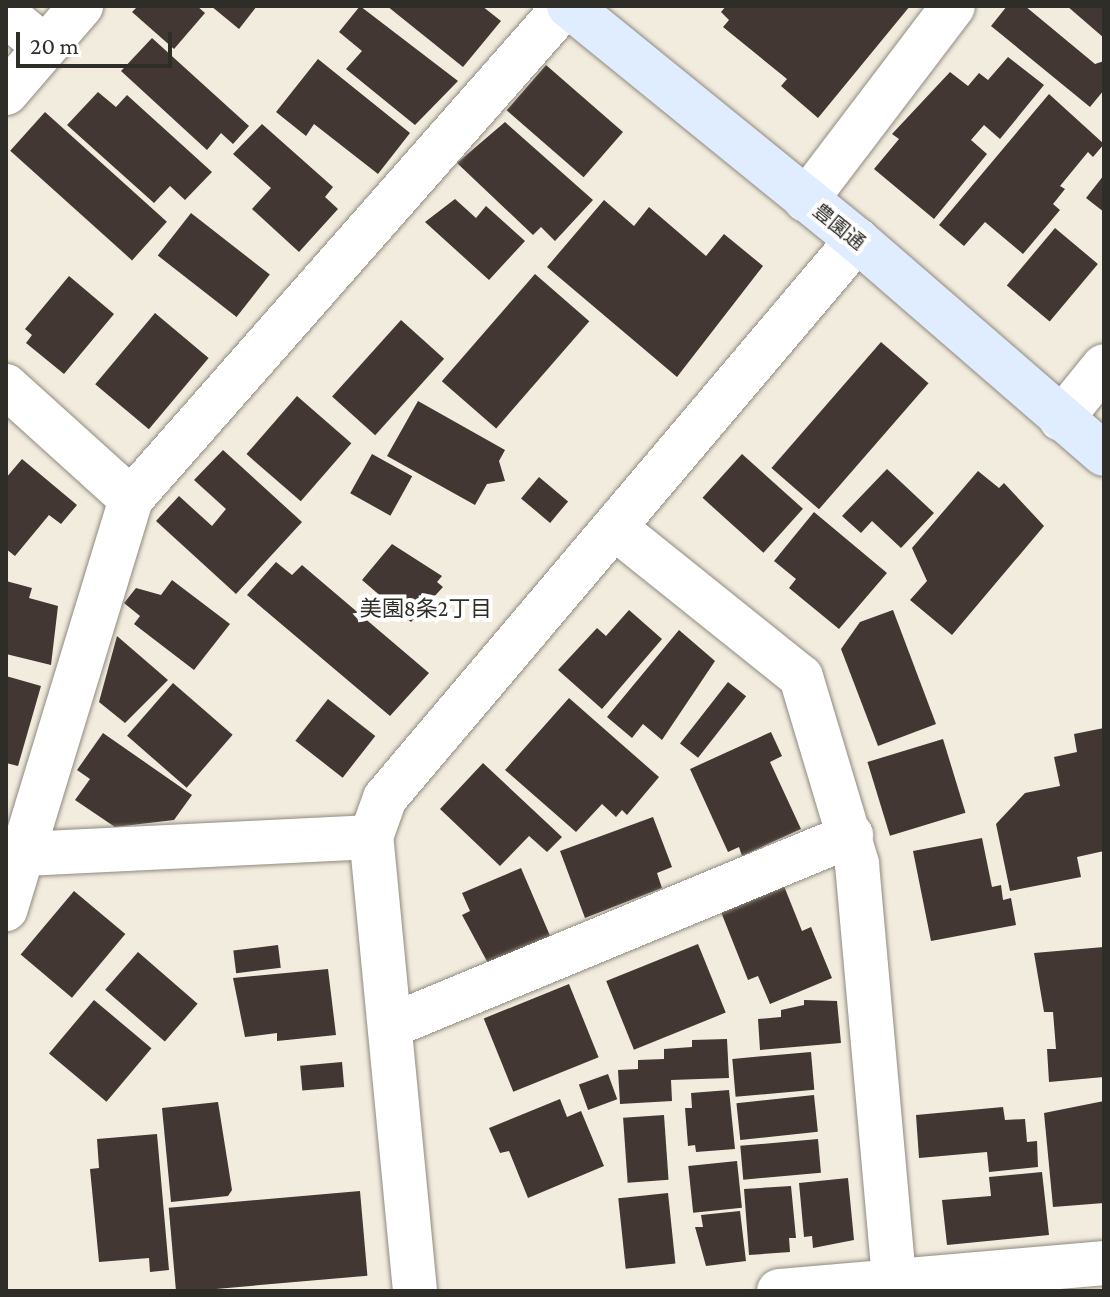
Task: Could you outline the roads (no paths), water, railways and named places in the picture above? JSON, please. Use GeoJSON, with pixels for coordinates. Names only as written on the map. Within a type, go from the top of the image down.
{"type":"FeatureCollection","features":[{"type":"Feature","properties":{"kind":"street"},"geometry":{"type":"LineString","coordinates":[[6,93],[81,6]]}},
{"type":"Feature","properties":{"kind":"street"},"geometry":{"type":"LineString","coordinates":[[6,909],[26,854],[131,499],[567,6]]}},
{"type":"Feature","properties":{"kind":"street","name":"豊園通"},"geometry":{"type":"LineString","coordinates":[[567,6],[857,240],[1104,454]]}},
{"type":"Feature","properties":{"kind":"street"},"geometry":{"type":"LineString","coordinates":[[806,200],[953,6]]}},
{"type":"Feature","properties":{"kind":"street"},"geometry":{"type":"LineString","coordinates":[[6,15],[44,46]]}},
{"type":"Feature","properties":{"kind":"street"},"geometry":{"type":"LineString","coordinates":[[415,1291],[393,1025],[371,837],[385,798],[857,240]]}},
{"type":"Feature","properties":{"kind":"street"},"geometry":{"type":"LineString","coordinates":[[1061,419],[1104,366]]}},
{"type":"Feature","properties":{"kind":"street"},"geometry":{"type":"LineString","coordinates":[[6,386],[131,499]]}},
{"type":"Feature","properties":{"kind":"street"},"geometry":{"type":"LineString","coordinates":[[615,528],[801,677],[851,835],[894,1280]]}},
{"type":"Feature","properties":{"kind":"street"},"geometry":{"type":"LineString","coordinates":[[393,1025],[851,835]]}},
{"type":"Feature","properties":{"kind":"street"},"geometry":{"type":"LineString","coordinates":[[26,854],[371,837]]}},
{"type":"Feature","properties":{"kind":"street"},"geometry":{"type":"LineString","coordinates":[[779,1291],[1104,1263]]}},
{"type":"Feature","properties":{"kind":"district","name":"美園8条2丁目"},"geometry":{"type":"Point","coordinates":[426,609]}}]}
